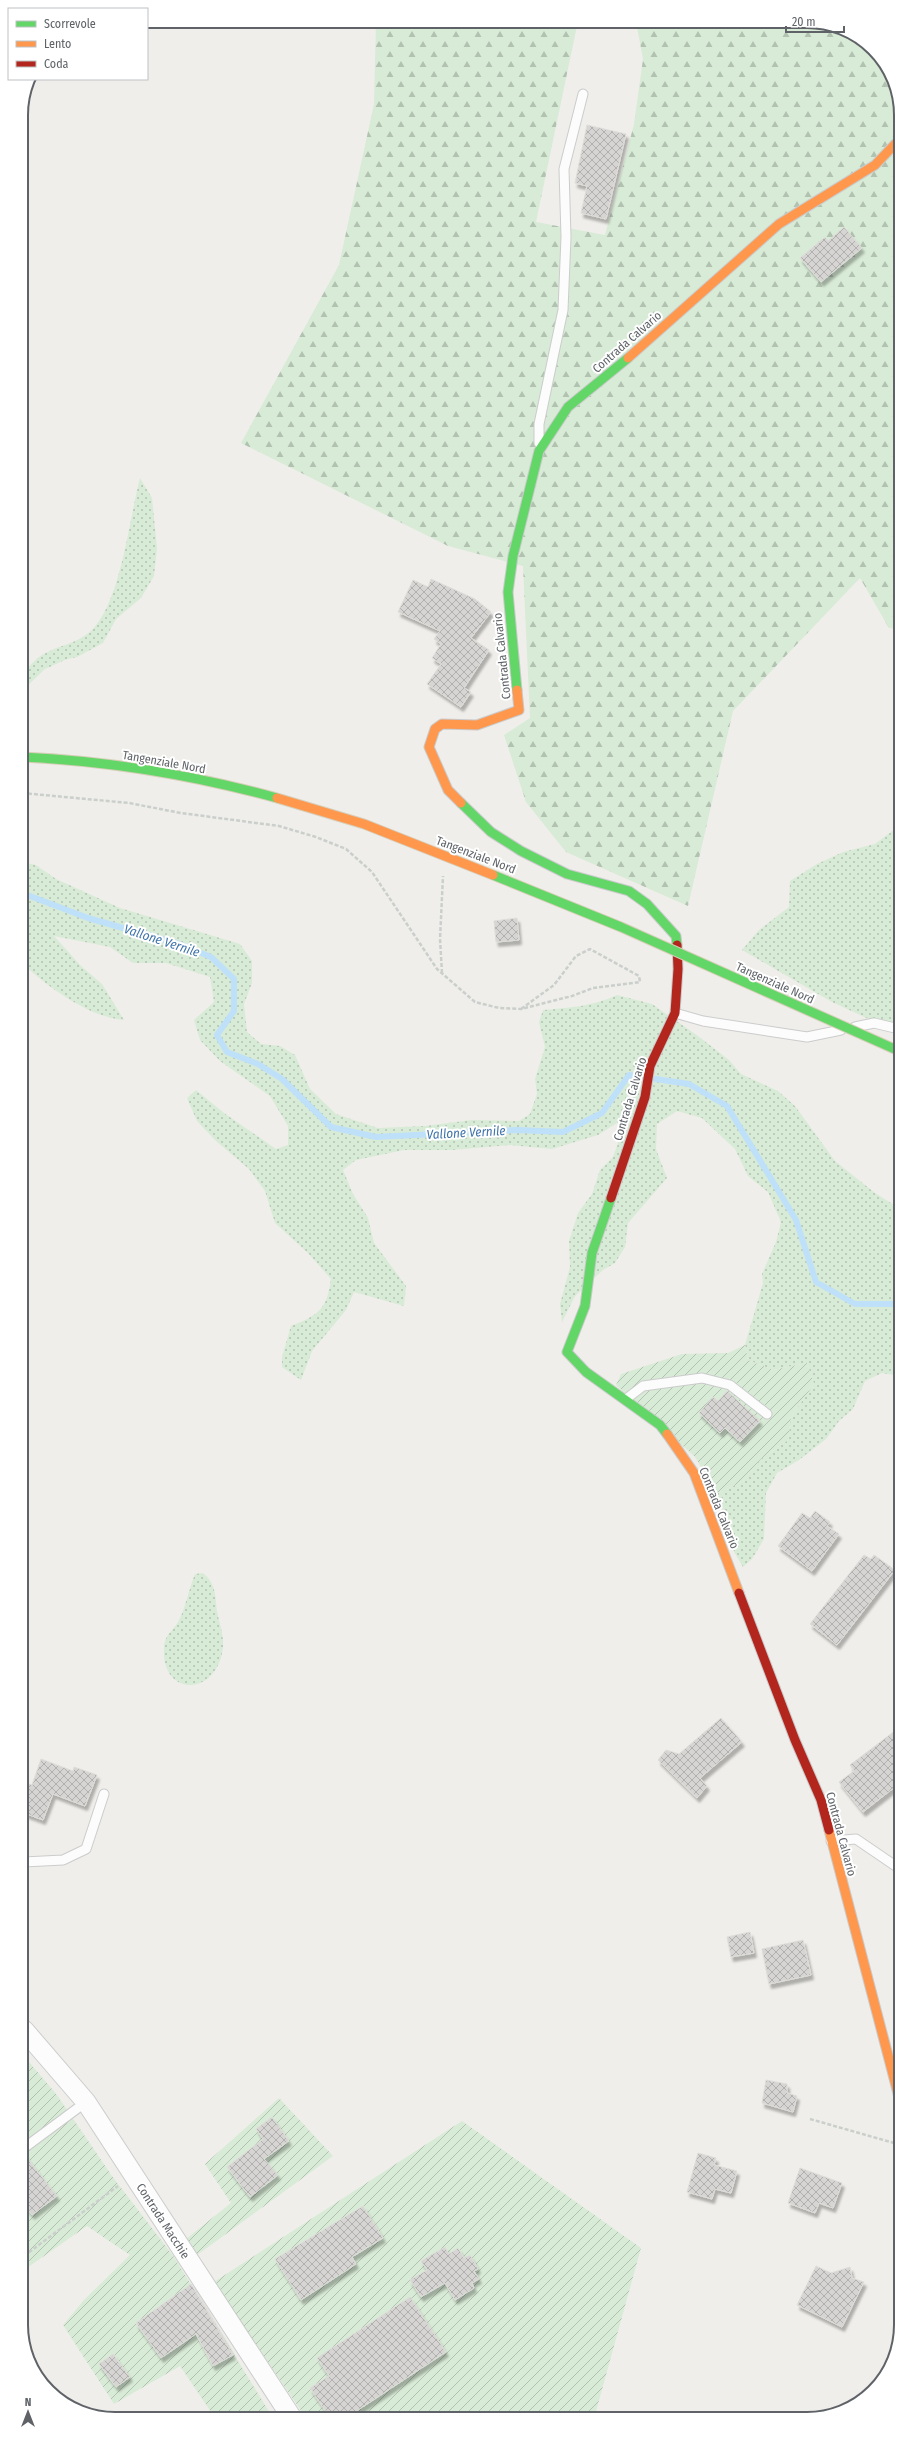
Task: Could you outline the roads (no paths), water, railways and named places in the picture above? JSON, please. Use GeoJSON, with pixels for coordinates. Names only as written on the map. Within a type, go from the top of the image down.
{"type":"FeatureCollection","features":[{"type":"Feature","properties":{"kind":"street","name":"Contrada Calvario"},"geometry":{"type":"LineString","coordinates":[[894,145],[875,165],[779,224],[624,361],[568,407],[539,450],[513,556],[508,592],[519,710],[477,725],[442,724],[435,729],[429,747],[448,790],[491,832],[521,851],[568,874],[629,891],[647,904],[676,936],[678,969],[675,1013],[650,1066],[645,1097],[592,1253],[584,1306],[567,1352],[586,1372],[626,1399],[660,1425],[694,1473],[795,1740],[821,1800],[856,1939],[894,2075]]}},
{"type":"Feature","properties":{"kind":"street","name":"Tangenziale Nord"},"geometry":{"type":"LineString","coordinates":[[28,757],[52,758],[140,769],[226,785],[336,814],[543,893],[894,1049]]}},
{"type":"Feature","properties":{"kind":"street","name":"Contrada Macchie"},"geometry":{"type":"LineString","coordinates":[[28,2035],[86,2102],[132,2175],[288,2412]]}},
{"type":"Feature","properties":{"kind":"lane"},"geometry":{"type":"LineString","coordinates":[[539,450],[539,424],[563,310],[566,237],[564,169],[583,94]]}},
{"type":"Feature","properties":{"kind":"lane"},"geometry":{"type":"LineString","coordinates":[[675,1013],[703,1021],[807,1037],[874,1023],[894,1028]]}},
{"type":"Feature","properties":{"kind":"lane"},"geometry":{"type":"LineString","coordinates":[[626,1399],[643,1386],[702,1378],[730,1385],[766,1414]]}},
{"type":"Feature","properties":{"kind":"lane"},"geometry":{"type":"LineString","coordinates":[[28,1862],[63,1860],[86,1849],[104,1794]]}},
{"type":"Feature","properties":{"kind":"lane"},"geometry":{"type":"LineString","coordinates":[[831,1841],[856,1839],[894,1865]]}},
{"type":"Feature","properties":{"kind":"lane"},"geometry":{"type":"LineString","coordinates":[[890,2058],[894,2057]]}},
{"type":"Feature","properties":{"kind":"lane"},"geometry":{"type":"LineString","coordinates":[[28,2145],[86,2102]]}},
{"type":"Feature","properties":{"kind":"waterway","name":"Vallone Vernile"},"geometry":{"type":"LineString","coordinates":[[28,895],[88,918],[179,944],[211,957],[234,979],[234,1011],[217,1035],[227,1052],[258,1064],[282,1079],[331,1127],[376,1137],[517,1130],[563,1132],[602,1113],[629,1075],[689,1084],[727,1106],[796,1220],[816,1282],[855,1304],[894,1304]]}}]}
